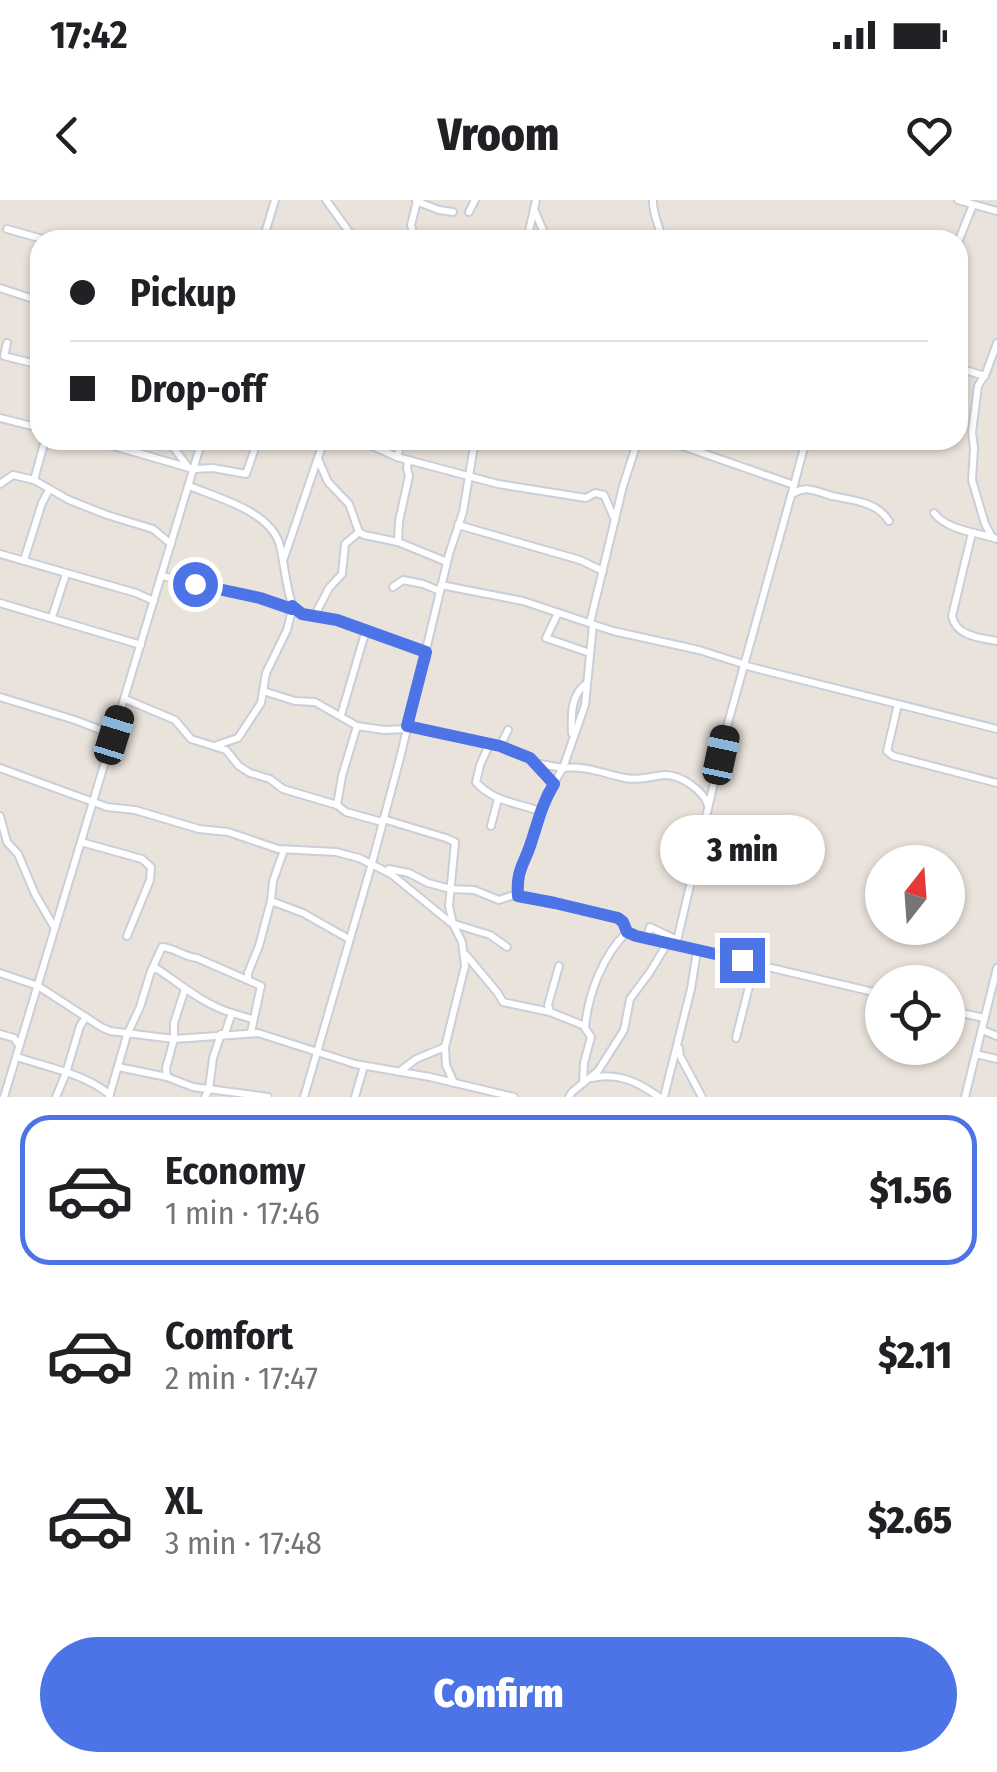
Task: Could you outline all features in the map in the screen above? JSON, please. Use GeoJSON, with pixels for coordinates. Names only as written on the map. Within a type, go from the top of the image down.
{"type":"FeatureCollection","features":[{"type":"Feature","properties":{"kind":"street"},"geometry":{"type":"LineString","coordinates":[[266,230],[275,200]]}},
{"type":"Feature","properties":{"kind":"street"},"geometry":{"type":"LineString","coordinates":[[326,200],[348,230]]}},
{"type":"Feature","properties":{"kind":"street"},"geometry":{"type":"LineString","coordinates":[[413,230],[416,200],[453,212]]}},
{"type":"Feature","properties":{"kind":"street"},"geometry":{"type":"LineString","coordinates":[[470,212],[475,200]]}},
{"type":"Feature","properties":{"kind":"street"},"geometry":{"type":"LineString","coordinates":[[654,200],[660,230]]}},
{"type":"Feature","properties":{"kind":"street"},"geometry":{"type":"LineString","coordinates":[[958,200],[997,211]]}},
{"type":"Feature","properties":{"kind":"street"},"geometry":{"type":"LineString","coordinates":[[529,230],[535,204]]}},
{"type":"Feature","properties":{"kind":"street"},"geometry":{"type":"LineString","coordinates":[[535,204],[544,230]]}},
{"type":"Feature","properties":{"kind":"street"},"geometry":{"type":"LineString","coordinates":[[963,230],[974,205]]}},
{"type":"Feature","properties":{"kind":"street"},"geometry":{"type":"LineString","coordinates":[[6,230],[30,236]]}},
{"type":"Feature","properties":{"kind":"street"},"geometry":{"type":"LineString","coordinates":[[0,288],[30,297]]}},
{"type":"Feature","properties":{"kind":"street"},"geometry":{"type":"LineString","coordinates":[[7,343],[3,353],[6,357],[30,363]]}},
{"type":"Feature","properties":{"kind":"street"},"geometry":{"type":"LineString","coordinates":[[995,538],[985,524],[972,480],[972,432],[978,386],[997,344]]}},
{"type":"Feature","properties":{"kind":"street"},"geometry":{"type":"LineString","coordinates":[[968,371],[985,376]]}},
{"type":"Feature","properties":{"kind":"street"},"geometry":{"type":"LineString","coordinates":[[0,418],[30,426]]}},
{"type":"Feature","properties":{"kind":"street"},"geometry":{"type":"LineString","coordinates":[[34,480],[43,450]]}},
{"type":"Feature","properties":{"kind":"street"},"geometry":{"type":"LineString","coordinates":[[128,450],[191,468],[246,474],[254,450]]}},
{"type":"Feature","properties":{"kind":"street"},"geometry":{"type":"LineString","coordinates":[[176,450],[191,468]]}},
{"type":"Feature","properties":{"kind":"street"},"geometry":{"type":"LineString","coordinates":[[4,1097],[198,450]]}},
{"type":"Feature","properties":{"kind":"street"},"geometry":{"type":"LineString","coordinates":[[284,559],[321,450]]}},
{"type":"Feature","properties":{"kind":"street"},"geometry":{"type":"LineString","coordinates":[[380,450],[396,458],[505,486],[586,498],[594,493],[604,495],[615,520]]}},
{"type":"Feature","properties":{"kind":"street"},"geometry":{"type":"LineString","coordinates":[[396,458],[399,450]]}},
{"type":"Feature","properties":{"kind":"street"},"geometry":{"type":"LineString","coordinates":[[304,1097],[372,864],[440,588],[463,512],[474,450]]}},
{"type":"Feature","properties":{"kind":"street"},"geometry":{"type":"LineString","coordinates":[[518,896],[522,861],[583,713],[602,571],[635,450]]}},
{"type":"Feature","properties":{"kind":"street"},"geometry":{"type":"LineString","coordinates":[[695,450],[794,484]]}},
{"type":"Feature","properties":{"kind":"street"},"geometry":{"type":"LineString","coordinates":[[592,1078],[624,1030],[630,999],[673,943],[743,665],[803,450]]}},
{"type":"Feature","properties":{"kind":"street"},"geometry":{"type":"LineString","coordinates":[[318,459],[328,482],[349,504],[360,532],[447,562]]}},
{"type":"Feature","properties":{"kind":"street"},"geometry":{"type":"LineString","coordinates":[[398,542],[408,460]]}},
{"type":"Feature","properties":{"kind":"street"},"geometry":{"type":"LineString","coordinates":[[0,484],[13,475],[34,480],[107,515],[153,529],[171,544]]}},
{"type":"Feature","properties":{"kind":"street"},"geometry":{"type":"LineString","coordinates":[[189,486],[233,504],[277,533],[292,608],[266,672],[261,703],[238,738],[216,746]]}},
{"type":"Feature","properties":{"kind":"street"},"geometry":{"type":"LineString","coordinates":[[792,494],[812,489],[860,500],[890,522]]}},
{"type":"Feature","properties":{"kind":"street"},"geometry":{"type":"LineString","coordinates":[[24,560],[49,490]]}},
{"type":"Feature","properties":{"kind":"street"},"geometry":{"type":"LineString","coordinates":[[934,513],[940,520],[995,538]]}},
{"type":"Feature","properties":{"kind":"street"},"geometry":{"type":"LineString","coordinates":[[458,525],[580,560],[602,571]]}},
{"type":"Feature","properties":{"kind":"street"},"geometry":{"type":"LineString","coordinates":[[316,615],[329,588],[342,574],[345,544],[360,532]]}},
{"type":"Feature","properties":{"kind":"street"},"geometry":{"type":"LineString","coordinates":[[972,533],[953,624],[960,632],[997,641]]}},
{"type":"Feature","properties":{"kind":"street"},"geometry":{"type":"LineString","coordinates":[[0,554],[154,601]]}},
{"type":"Feature","properties":{"kind":"street"},"geometry":{"type":"LineString","coordinates":[[52,618],[66,574]]}},
{"type":"Feature","properties":{"kind":"street"},"geometry":{"type":"LineString","coordinates":[[162,576],[337,620],[426,652]]}},
{"type":"Feature","properties":{"kind":"street"},"geometry":{"type":"LineString","coordinates":[[393,587],[404,580],[523,601],[743,665],[997,729]]}},
{"type":"Feature","properties":{"kind":"street"},"geometry":{"type":"LineString","coordinates":[[0,603],[141,645]]}},
{"type":"Feature","properties":{"kind":"street"},"geometry":{"type":"LineString","coordinates":[[558,613],[546,638],[590,653]]}},
{"type":"Feature","properties":{"kind":"street"},"geometry":{"type":"LineString","coordinates":[[341,715],[366,630]]}},
{"type":"Feature","properties":{"kind":"street"},"geometry":{"type":"LineString","coordinates":[[573,739],[577,690],[587,683]]}},
{"type":"Feature","properties":{"kind":"street"},"geometry":{"type":"LineString","coordinates":[[577,690],[587,692]]}},
{"type":"Feature","properties":{"kind":"street"},"geometry":{"type":"LineString","coordinates":[[263,691],[315,702],[356,726],[406,728],[490,744],[535,763],[635,780],[668,776],[696,788],[706,797],[708,806]]}},
{"type":"Feature","properties":{"kind":"street"},"geometry":{"type":"LineString","coordinates":[[0,697],[114,735]]}},
{"type":"Feature","properties":{"kind":"street"},"geometry":{"type":"LineString","coordinates":[[125,699],[175,720],[193,740],[230,753],[246,771],[270,779],[283,789],[337,805],[346,812],[454,842],[449,906],[462,942],[465,966],[444,1046],[446,1065],[454,1082]]}},
{"type":"Feature","properties":{"kind":"street"},"geometry":{"type":"LineString","coordinates":[[898,704],[887,751],[893,756],[997,783]]}},
{"type":"Feature","properties":{"kind":"street"},"geometry":{"type":"LineString","coordinates":[[337,805],[356,726]]}},
{"type":"Feature","properties":{"kind":"street"},"geometry":{"type":"LineString","coordinates":[[500,746],[508,730]]}},
{"type":"Feature","properties":{"kind":"street"},"geometry":{"type":"LineString","coordinates":[[490,744],[476,782],[498,799],[540,811]]}},
{"type":"Feature","properties":{"kind":"street"},"geometry":{"type":"LineString","coordinates":[[535,763],[554,784]]}},
{"type":"Feature","properties":{"kind":"street"},"geometry":{"type":"LineString","coordinates":[[0,768],[107,807],[228,832],[284,850],[336,852],[451,889],[474,890],[499,900],[518,896],[618,918],[627,932]]}},
{"type":"Feature","properties":{"kind":"street"},"geometry":{"type":"LineString","coordinates":[[491,826],[498,799]]}},
{"type":"Feature","properties":{"kind":"street"},"geometry":{"type":"LineString","coordinates":[[0,816],[7,842],[18,854],[54,928]]}},
{"type":"Feature","properties":{"kind":"street"},"geometry":{"type":"LineString","coordinates":[[81,842],[142,859],[151,866],[150,880],[127,936]]}},
{"type":"Feature","properties":{"kind":"street"},"geometry":{"type":"LineString","coordinates":[[248,980],[284,850]]}},
{"type":"Feature","properties":{"kind":"street"},"geometry":{"type":"LineString","coordinates":[[382,868],[453,924],[490,935],[507,947]]}},
{"type":"Feature","properties":{"kind":"street"},"geometry":{"type":"LineString","coordinates":[[270,901],[303,913],[349,939]]}},
{"type":"Feature","properties":{"kind":"street"},"geometry":{"type":"LineString","coordinates":[[627,932],[865,990]]}},
{"type":"Feature","properties":{"kind":"street"},"geometry":{"type":"LineString","coordinates":[[583,1083],[591,1037],[586,1026],[592,989],[612,946],[627,932]]}},
{"type":"Feature","properties":{"kind":"street"},"geometry":{"type":"LineString","coordinates":[[17,1057],[97,1084],[109,1096],[127,1035],[162,948],[171,948],[261,986],[250,1032]]}},
{"type":"Feature","properties":{"kind":"street"},"geometry":{"type":"LineString","coordinates":[[569,1097],[583,1083],[604,1075],[630,1079],[662,1097],[697,950]]}},
{"type":"Feature","properties":{"kind":"street"},"geometry":{"type":"LineString","coordinates":[[463,951],[503,1002],[550,1012],[586,1026]]}},
{"type":"Feature","properties":{"kind":"street"},"geometry":{"type":"LineString","coordinates":[[736,1038],[755,963]]}},
{"type":"Feature","properties":{"kind":"street"},"geometry":{"type":"LineString","coordinates":[[550,1012],[548,1005],[559,966]]}},
{"type":"Feature","properties":{"kind":"street"},"geometry":{"type":"LineString","coordinates":[[151,971],[156,968],[212,1005],[252,1019]]}},
{"type":"Feature","properties":{"kind":"street"},"geometry":{"type":"LineString","coordinates":[[965,1097],[997,968]]}},
{"type":"Feature","properties":{"kind":"street"},"geometry":{"type":"LineString","coordinates":[[0,973],[38,986],[101,1028],[127,1035],[174,1039],[250,1032],[364,1066],[514,1097]]}},
{"type":"Feature","properties":{"kind":"street"},"geometry":{"type":"LineString","coordinates":[[167,1076],[174,1023],[185,989]]}},
{"type":"Feature","properties":{"kind":"street"},"geometry":{"type":"LineString","coordinates":[[207,1093],[213,1058],[232,1013]]}},
{"type":"Feature","properties":{"kind":"street"},"geometry":{"type":"LineString","coordinates":[[965,1014],[984,1018]]}},
{"type":"Feature","properties":{"kind":"street"},"geometry":{"type":"LineString","coordinates":[[56,1097],[86,1017]]}},
{"type":"Feature","properties":{"kind":"street"},"geometry":{"type":"LineString","coordinates":[[982,1030],[997,1036]]}},
{"type":"Feature","properties":{"kind":"street"},"geometry":{"type":"LineString","coordinates":[[0,1034],[14,1038],[20,1046]]}},
{"type":"Feature","properties":{"kind":"street"},"geometry":{"type":"LineString","coordinates":[[678,1042],[680,1056],[702,1097]]}},
{"type":"Feature","properties":{"kind":"street"},"geometry":{"type":"LineString","coordinates":[[399,1072],[444,1046]]}},
{"type":"Feature","properties":{"kind":"street"},"geometry":{"type":"LineString","coordinates":[[976,1054],[997,1060]]}},
{"type":"Feature","properties":{"kind":"street"},"geometry":{"type":"LineString","coordinates":[[356,1097],[364,1066]]}},
{"type":"Feature","properties":{"kind":"street"},"geometry":{"type":"LineString","coordinates":[[118,1067],[167,1076],[207,1093],[268,1097]]}},
{"type":"Feature","properties":{"kind":"street"},"geometry":{"type":"LineString","coordinates":[[479,1097],[488,1091]]}},
{"type":"Feature","properties":{"kind":"route"},"geometry":{"type":"LineString","coordinates":[[195,584],[292,606],[302,614],[337,620],[426,652],[407,726],[500,746],[530,758],[554,784],[522,861],[518,896],[618,918],[627,932],[636,936],[742,960]]}}]}
